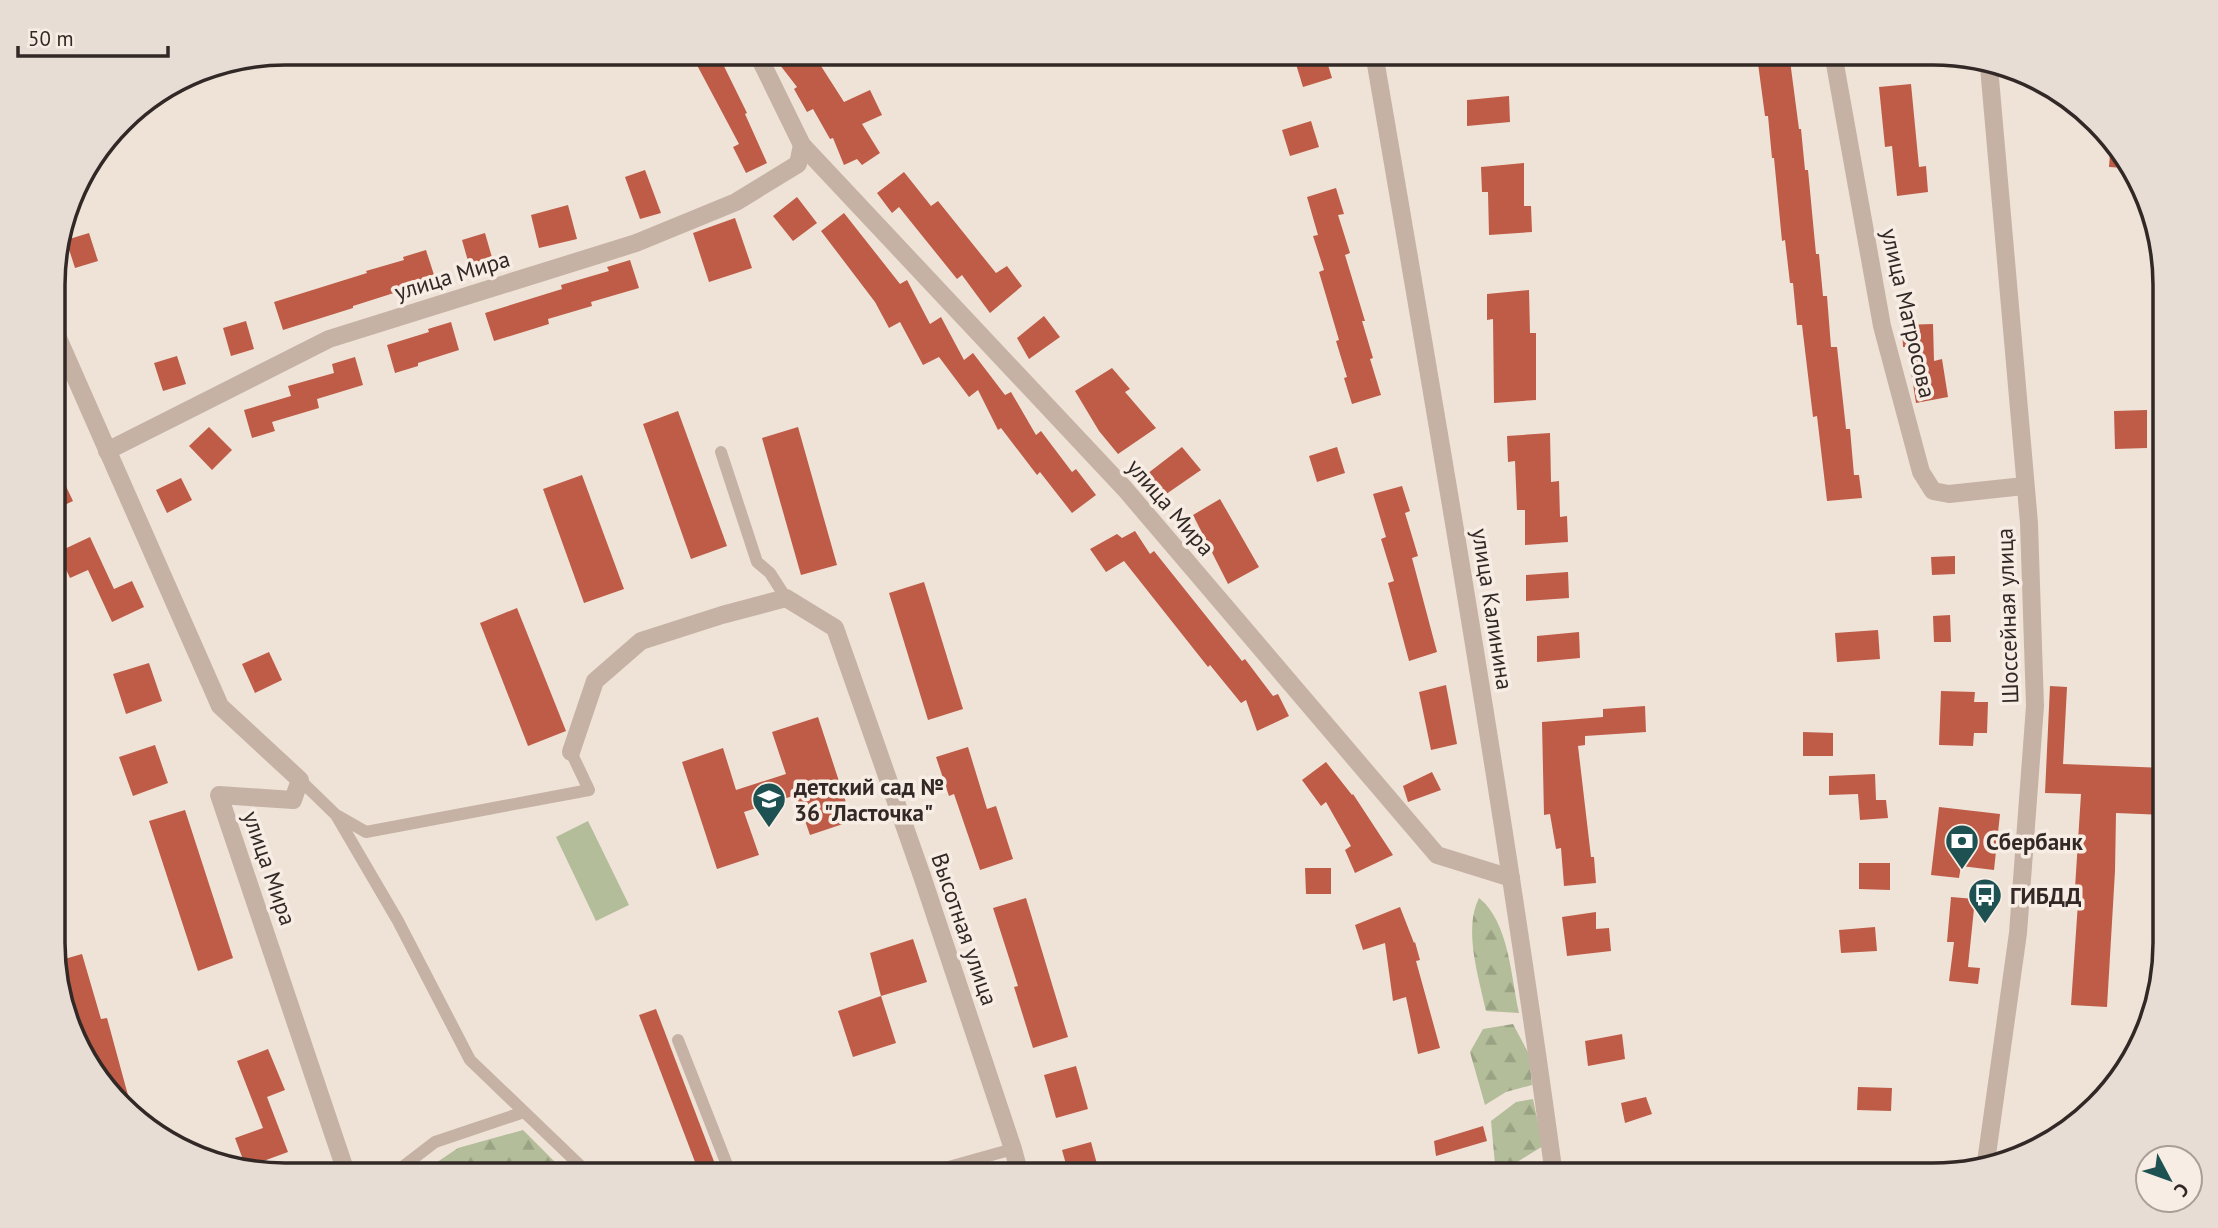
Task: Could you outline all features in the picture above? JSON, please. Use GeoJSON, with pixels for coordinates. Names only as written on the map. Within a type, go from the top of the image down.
{"type":"FeatureCollection","features":[{"type":"Feature","properties":{"kind":"street","name":"улица Мира"},"geometry":{"type":"LineString","coordinates":[[763,65],[802,145],[1125,489],[1437,855],[1511,878]]}},
{"type":"Feature","properties":{"kind":"street","name":"улица Калинина"},"geometry":{"type":"LineString","coordinates":[[1376,65],[1450,496],[1553,1163]]}},
{"type":"Feature","properties":{"kind":"street","name":"улица Матросова"},"geometry":{"type":"LineString","coordinates":[[1835,65],[1882,326],[1921,472],[1933,491],[1949,494],[2024,486]]}},
{"type":"Feature","properties":{"kind":"street","name":"Шоссейная улица"},"geometry":{"type":"LineString","coordinates":[[1987,1156],[2018,933],[2035,706],[2029,523],[1989,72]]}},
{"type":"Feature","properties":{"kind":"street","name":"улица Мира"},"geometry":{"type":"LineString","coordinates":[[107,451],[329,339],[636,243],[736,201],[798,164],[802,145]]}},
{"type":"Feature","properties":{"kind":"street"},"geometry":{"type":"LineString","coordinates":[[65,354],[220,706],[300,780]]}},
{"type":"Feature","properties":{"kind":"street"},"geometry":{"type":"LineString","coordinates":[[571,752],[595,681],[641,641],[786,598]]}},
{"type":"Feature","properties":{"kind":"street","name":"Высотная улица"},"geometry":{"type":"LineString","coordinates":[[786,598],[835,628],[922,876],[1017,1163]]}},
{"type":"Feature","properties":{"kind":"street","name":"улица Мира"},"geometry":{"type":"LineString","coordinates":[[300,780],[293,800],[219,795],[343,1163]]}},
{"type":"Feature","properties":{"kind":"lane"},"geometry":{"type":"LineString","coordinates":[[720,452],[757,562],[770,573],[786,598]]}},
{"type":"Feature","properties":{"kind":"lane"},"geometry":{"type":"LineString","coordinates":[[300,780],[336,815],[366,832],[589,790],[571,752]]}},
{"type":"Feature","properties":{"kind":"lane"},"geometry":{"type":"LineString","coordinates":[[336,815],[398,921],[470,1060],[577,1163]]}},
{"type":"Feature","properties":{"kind":"lane"},"geometry":{"type":"LineString","coordinates":[[678,1040],[726,1163]]}},
{"type":"Feature","properties":{"kind":"lane"},"geometry":{"type":"LineString","coordinates":[[408,1163],[435,1142],[524,1112]]}},
{"type":"Feature","properties":{"kind":"lane"},"geometry":{"type":"LineString","coordinates":[[963,1163],[1013,1149]]}},
{"type":"Feature","properties":{"kind":"green space"},"geometry":{"type":"Polygon","coordinates":[[[588,821],[629,905],[596,921],[556,837],[588,821]]]}},
{"type":"Feature","properties":{"kind":"green space"},"geometry":{"type":"Polygon","coordinates":[[[1479,898],[1489,908],[1503,935],[1519,1013],[1486,1011],[1472,939],[1474,910],[1479,898]]]}},
{"type":"Feature","properties":{"kind":"green space"},"geometry":{"type":"Polygon","coordinates":[[[1513,1024],[1529,1054],[1532,1085],[1506,1092],[1485,1105],[1470,1052],[1483,1029],[1513,1024]]]}},
{"type":"Feature","properties":{"kind":"green space"},"geometry":{"type":"Polygon","coordinates":[[[1533,1099],[1543,1146],[1515,1163],[1495,1163],[1491,1121],[1516,1102],[1533,1099]]]}},
{"type":"Feature","properties":{"kind":"green space"},"geometry":{"type":"Polygon","coordinates":[[[523,1130],[556,1163],[436,1163],[458,1148],[523,1130]]]}},
{"type":"Feature","properties":{"kind":"building"},"geometry":{"type":"Polygon","coordinates":[[[697,65],[723,65],[767,163],[746,173],[733,147],[739,144],[697,65]]]}},
{"type":"Feature","properties":{"kind":"building"},"geometry":{"type":"Polygon","coordinates":[[[780,65],[820,65],[844,102],[870,90],[882,115],[862,124],[880,153],[862,165],[857,159],[844,165],[833,138],[830,139],[813,109],[807,112],[794,89],[797,87],[780,65]]]}},
{"type":"Feature","properties":{"kind":"building"},"geometry":{"type":"Polygon","coordinates":[[[1296,65],[1328,65],[1332,78],[1303,87],[1296,65]]]}},
{"type":"Feature","properties":{"kind":"building"},"geometry":{"type":"Polygon","coordinates":[[[1758,65],[1791,65],[1805,170],[1808,170],[1816,254],[1819,254],[1823,296],[1827,296],[1831,347],[1837,347],[1846,429],[1850,429],[1854,475],[1859,475],[1862,498],[1827,501],[1817,416],[1813,417],[1802,325],[1797,325],[1793,283],[1790,283],[1785,240],[1782,241],[1774,158],[1768,116],[1765,116],[1758,65]]]}},
{"type":"Feature","properties":{"kind":"building"},"geometry":{"type":"Polygon","coordinates":[[[1911,84],[1919,167],[1926,166],[1928,192],[1897,196],[1892,146],[1885,147],[1879,87],[1911,84]]]}},
{"type":"Feature","properties":{"kind":"building"},"geometry":{"type":"Polygon","coordinates":[[[1509,96],[1510,122],[1467,126],[1467,100],[1509,96]]]}},
{"type":"Feature","properties":{"kind":"building"},"geometry":{"type":"Polygon","coordinates":[[[1311,121],[1319,147],[1290,156],[1282,130],[1311,121]]]}},
{"type":"Feature","properties":{"kind":"building"},"geometry":{"type":"Polygon","coordinates":[[[2110,154],[2119,168],[2109,167],[2110,154]]]}},
{"type":"Feature","properties":{"kind":"building"},"geometry":{"type":"Polygon","coordinates":[[[1524,163],[1524,206],[1531,206],[1532,232],[1489,235],[1488,192],[1482,192],[1481,167],[1524,163]]]}},
{"type":"Feature","properties":{"kind":"building"},"geometry":{"type":"Polygon","coordinates":[[[645,170],[661,213],[640,219],[625,177],[645,170]]]}},
{"type":"Feature","properties":{"kind":"building"},"geometry":{"type":"Polygon","coordinates":[[[904,172],[931,206],[938,201],[996,273],[1007,266],[1022,286],[990,313],[962,275],[957,279],[899,207],[892,213],[877,193],[904,172]]]}},
{"type":"Feature","properties":{"kind":"building"},"geometry":{"type":"Polygon","coordinates":[[[1336,188],[1344,214],[1338,215],[1350,253],[1345,255],[1365,321],[1362,321],[1373,358],[1370,359],[1381,395],[1352,404],[1336,341],[1339,340],[1319,272],[1324,270],[1313,236],[1318,235],[1307,197],[1336,188]]]}},
{"type":"Feature","properties":{"kind":"building"},"geometry":{"type":"Polygon","coordinates":[[[797,197],[817,223],[793,241],[773,216],[797,197]]]}},
{"type":"Feature","properties":{"kind":"building"},"geometry":{"type":"Polygon","coordinates":[[[568,205],[577,239],[539,248],[531,215],[568,205]]]}},
{"type":"Feature","properties":{"kind":"building"},"geometry":{"type":"Polygon","coordinates":[[[844,213],[900,284],[907,280],[930,324],[941,317],[964,360],[973,353],[1005,395],[1011,392],[1036,435],[1041,431],[1072,472],[1076,469],[1096,495],[1072,513],[1040,472],[1037,475],[1001,428],[998,430],[978,390],[969,397],[939,357],[923,365],[900,322],[889,328],[875,302],[821,231],[844,213]]]}},
{"type":"Feature","properties":{"kind":"building"},"geometry":{"type":"Polygon","coordinates":[[[735,218],[752,268],[709,282],[693,233],[735,218]]]}},
{"type":"Feature","properties":{"kind":"building"},"geometry":{"type":"Polygon","coordinates":[[[89,233],[98,261],[75,268],[68,248],[70,239],[89,233]]]}},
{"type":"Feature","properties":{"kind":"building"},"geometry":{"type":"Polygon","coordinates":[[[485,233],[493,261],[470,268],[462,240],[485,233]]]}},
{"type":"Feature","properties":{"kind":"building"},"geometry":{"type":"Polygon","coordinates":[[[426,250],[435,278],[283,330],[274,302],[367,273],[366,271],[404,260],[403,257],[426,250]]]}},
{"type":"Feature","properties":{"kind":"building"},"geometry":{"type":"Polygon","coordinates":[[[630,260],[639,288],[591,302],[592,306],[548,319],[549,324],[494,341],[485,313],[562,289],[561,285],[609,271],[607,267],[630,260]]]}},
{"type":"Feature","properties":{"kind":"building"},"geometry":{"type":"Polygon","coordinates":[[[1529,290],[1530,333],[1536,333],[1536,400],[1494,403],[1493,319],[1487,320],[1487,294],[1529,290]]]}},
{"type":"Feature","properties":{"kind":"building"},"geometry":{"type":"Polygon","coordinates":[[[1044,316],[1060,337],[1029,359],[1017,338],[1044,316]]]}},
{"type":"Feature","properties":{"kind":"building"},"geometry":{"type":"Polygon","coordinates":[[[246,321],[254,349],[231,356],[223,328],[246,321]]]}},
{"type":"Feature","properties":{"kind":"building"},"geometry":{"type":"Polygon","coordinates":[[[451,322],[459,350],[395,373],[387,345],[451,322]]]}},
{"type":"Feature","properties":{"kind":"building"},"geometry":{"type":"Polygon","coordinates":[[[1933,324],[1934,361],[1942,359],[1948,397],[1916,403],[1907,347],[1903,347],[1902,325],[1933,324]]]}},
{"type":"Feature","properties":{"kind":"building"},"geometry":{"type":"Polygon","coordinates":[[[177,356],[186,384],[163,391],[154,363],[177,356]]]}},
{"type":"Feature","properties":{"kind":"building"},"geometry":{"type":"Polygon","coordinates":[[[355,357],[363,385],[317,399],[319,408],[272,422],[275,431],[252,438],[244,410],[291,396],[288,386],[334,373],[332,364],[355,357]]]}},
{"type":"Feature","properties":{"kind":"building"},"geometry":{"type":"Polygon","coordinates":[[[1112,368],[1130,389],[1125,392],[1156,428],[1118,454],[1099,431],[1075,391],[1112,368]]]}},
{"type":"Feature","properties":{"kind":"building"},"geometry":{"type":"Polygon","coordinates":[[[2147,410],[2147,448],[2115,449],[2114,411],[2147,410]]]}},
{"type":"Feature","properties":{"kind":"building"},"geometry":{"type":"Polygon","coordinates":[[[678,411],[727,546],[691,559],[643,424],[678,411]]]}},
{"type":"Feature","properties":{"kind":"building"},"geometry":{"type":"Polygon","coordinates":[[[209,427],[232,450],[212,470],[189,446],[209,427]]]}},
{"type":"Feature","properties":{"kind":"building"},"geometry":{"type":"Polygon","coordinates":[[[798,427],[837,565],[801,575],[762,438],[798,427]]]}},
{"type":"Feature","properties":{"kind":"building"},"geometry":{"type":"Polygon","coordinates":[[[1550,433],[1551,482],[1559,481],[1560,517],[1567,516],[1568,542],[1525,545],[1525,510],[1517,510],[1515,461],[1508,462],[1507,436],[1550,433]]]}},
{"type":"Feature","properties":{"kind":"building"},"geometry":{"type":"Polygon","coordinates":[[[1182,447],[1201,470],[1159,499],[1143,477],[1182,447]]]}},
{"type":"Feature","properties":{"kind":"building"},"geometry":{"type":"Polygon","coordinates":[[[1337,447],[1345,473],[1317,482],[1309,456],[1337,447]]]}},
{"type":"Feature","properties":{"kind":"building"},"geometry":{"type":"Polygon","coordinates":[[[582,475],[624,589],[584,603],[543,489],[582,475]]]}},
{"type":"Feature","properties":{"kind":"building"},"geometry":{"type":"Polygon","coordinates":[[[181,478],[192,500],[167,513],[156,490],[181,478]]]}},
{"type":"Feature","properties":{"kind":"building"},"geometry":{"type":"Polygon","coordinates":[[[65,484],[73,501],[65,505],[65,484]]]}},
{"type":"Feature","properties":{"kind":"building"},"geometry":{"type":"Polygon","coordinates":[[[1402,486],[1410,511],[1405,513],[1418,556],[1412,558],[1437,652],[1409,661],[1388,583],[1394,581],[1381,539],[1386,537],[1373,494],[1402,486]]]}},
{"type":"Feature","properties":{"kind":"building"},"geometry":{"type":"Polygon","coordinates":[[[1220,499],[1259,567],[1228,584],[1193,515],[1220,499]]]}},
{"type":"Feature","properties":{"kind":"building"},"geometry":{"type":"Polygon","coordinates":[[[1135,531],[1150,554],[1154,551],[1242,661],[1245,659],[1273,696],[1278,694],[1289,716],[1257,731],[1246,700],[1241,703],[1210,665],[1208,667],[1124,561],[1106,572],[1090,549],[1117,534],[1122,538],[1135,531]]]}},
{"type":"Feature","properties":{"kind":"building"},"geometry":{"type":"Polygon","coordinates":[[[90,537],[114,589],[132,581],[144,607],[112,622],[88,570],[70,578],[65,567],[65,549],[90,537]]]}},
{"type":"Feature","properties":{"kind":"building"},"geometry":{"type":"Polygon","coordinates":[[[1955,556],[1955,574],[1932,575],[1931,557],[1955,556]]]}},
{"type":"Feature","properties":{"kind":"building"},"geometry":{"type":"Polygon","coordinates":[[[1568,572],[1569,598],[1526,601],[1526,575],[1568,572]]]}},
{"type":"Feature","properties":{"kind":"building"},"geometry":{"type":"Polygon","coordinates":[[[924,582],[963,709],[928,720],[889,593],[924,582]]]}},
{"type":"Feature","properties":{"kind":"building"},"geometry":{"type":"Polygon","coordinates":[[[517,608],[566,731],[528,746],[480,623],[517,608]]]}},
{"type":"Feature","properties":{"kind":"building"},"geometry":{"type":"Polygon","coordinates":[[[1950,615],[1951,642],[1934,642],[1933,616],[1950,615]]]}},
{"type":"Feature","properties":{"kind":"building"},"geometry":{"type":"Polygon","coordinates":[[[1878,630],[1880,659],[1837,662],[1835,633],[1878,630]]]}},
{"type":"Feature","properties":{"kind":"building"},"geometry":{"type":"Polygon","coordinates":[[[1579,632],[1580,658],[1537,662],[1537,636],[1579,632]]]}},
{"type":"Feature","properties":{"kind":"building"},"geometry":{"type":"Polygon","coordinates":[[[269,652],[282,680],[255,693],[242,664],[269,652]]]}},
{"type":"Feature","properties":{"kind":"building"},"geometry":{"type":"Polygon","coordinates":[[[149,663],[162,701],[126,714],[113,674],[149,663]]]}},
{"type":"Feature","properties":{"kind":"building"},"geometry":{"type":"Polygon","coordinates":[[[1446,685],[1457,744],[1431,750],[1419,692],[1446,685]]]}},
{"type":"Feature","properties":{"kind":"building"},"geometry":{"type":"Polygon","coordinates":[[[2050,686],[2067,687],[2063,764],[2153,768],[2153,815],[2116,813],[2107,1007],[2071,1005],[2079,888],[2075,888],[2081,794],[2045,793],[2050,686]]]}},
{"type":"Feature","properties":{"kind":"building"},"geometry":{"type":"Polygon","coordinates":[[[1941,691],[1975,692],[1974,702],[1988,702],[1987,733],[1974,733],[1973,746],[1939,745],[1941,691]]]}},
{"type":"Feature","properties":{"kind":"building"},"geometry":{"type":"Polygon","coordinates":[[[1645,706],[1646,732],[1585,736],[1585,745],[1578,746],[1596,883],[1564,886],[1561,848],[1556,849],[1550,814],[1544,815],[1542,722],[1603,717],[1603,709],[1645,706]]]}},
{"type":"Feature","properties":{"kind":"building"},"geometry":{"type":"Polygon","coordinates":[[[818,717],[852,821],[810,835],[796,795],[744,812],[759,855],[717,869],[682,762],[723,748],[736,790],[786,774],[772,732],[818,717]]]}},
{"type":"Feature","properties":{"kind":"building"},"geometry":{"type":"Polygon","coordinates":[[[1803,732],[1833,733],[1833,756],[1803,756],[1803,732]]]}},
{"type":"Feature","properties":{"kind":"building"},"geometry":{"type":"Polygon","coordinates":[[[155,745],[168,783],[133,796],[119,757],[155,745]]]}},
{"type":"Feature","properties":{"kind":"building"},"geometry":{"type":"Polygon","coordinates":[[[968,747],[987,809],[996,806],[1013,859],[980,870],[954,794],[949,796],[936,757],[968,747]]]}},
{"type":"Feature","properties":{"kind":"building"},"geometry":{"type":"Polygon","coordinates":[[[1326,762],[1353,794],[1393,855],[1355,873],[1345,850],[1351,846],[1326,802],[1321,806],[1302,780],[1326,762]]]}},
{"type":"Feature","properties":{"kind":"building"},"geometry":{"type":"Polygon","coordinates":[[[1432,772],[1441,790],[1408,802],[1403,786],[1432,772]]]}},
{"type":"Feature","properties":{"kind":"building"},"geometry":{"type":"Polygon","coordinates":[[[1875,774],[1876,800],[1886,800],[1888,818],[1860,820],[1858,794],[1829,795],[1829,776],[1875,774]]]}},
{"type":"Feature","properties":{"kind":"building"},"geometry":{"type":"Polygon","coordinates":[[[1939,807],[2000,814],[1994,870],[1961,866],[1959,878],[1931,875],[1939,807]]]}},
{"type":"Feature","properties":{"kind":"building"},"geometry":{"type":"Polygon","coordinates":[[[185,810],[233,958],[198,971],[149,821],[185,810]]]}},
{"type":"Feature","properties":{"kind":"building"},"geometry":{"type":"Polygon","coordinates":[[[1859,863],[1890,863],[1890,890],[1859,889],[1859,863]]]}},
{"type":"Feature","properties":{"kind":"building"},"geometry":{"type":"Polygon","coordinates":[[[1305,868],[1331,868],[1331,894],[1306,894],[1305,868]]]}},
{"type":"Feature","properties":{"kind":"building"},"geometry":{"type":"Polygon","coordinates":[[[1951,897],[1975,899],[1968,967],[1980,968],[1978,984],[1949,981],[1954,942],[1947,942],[1951,897]]]}},
{"type":"Feature","properties":{"kind":"building"},"geometry":{"type":"Polygon","coordinates":[[[1026,898],[1068,1037],[1033,1048],[1014,987],[1018,986],[993,908],[1026,898]]]}},
{"type":"Feature","properties":{"kind":"building"},"geometry":{"type":"Polygon","coordinates":[[[1400,907],[1415,942],[1420,960],[1416,961],[1440,1048],[1418,1054],[1406,997],[1393,1001],[1385,943],[1363,950],[1355,925],[1400,907]]]}},
{"type":"Feature","properties":{"kind":"building"},"geometry":{"type":"Polygon","coordinates":[[[1596,912],[1596,929],[1609,928],[1611,951],[1567,956],[1562,917],[1596,912]]]}},
{"type":"Feature","properties":{"kind":"building"},"geometry":{"type":"Polygon","coordinates":[[[1875,927],[1877,951],[1841,953],[1839,930],[1875,927]]]}},
{"type":"Feature","properties":{"kind":"building"},"geometry":{"type":"Polygon","coordinates":[[[913,939],[927,982],[881,996],[870,953],[913,939]]]}},
{"type":"Feature","properties":{"kind":"building"},"geometry":{"type":"Polygon","coordinates":[[[82,954],[101,1019],[107,1018],[129,1098],[102,1066],[81,1028],[72,1000],[66,959],[82,954]]]}},
{"type":"Feature","properties":{"kind":"building"},"geometry":{"type":"Polygon","coordinates":[[[881,996],[896,1043],[853,1057],[838,1011],[881,996]]]}},
{"type":"Feature","properties":{"kind":"building"},"geometry":{"type":"Polygon","coordinates":[[[656,1009],[715,1163],[695,1163],[639,1015],[656,1009]]]}},
{"type":"Feature","properties":{"kind":"building"},"geometry":{"type":"Polygon","coordinates":[[[1622,1034],[1625,1059],[1588,1066],[1585,1041],[1622,1034]]]}},
{"type":"Feature","properties":{"kind":"building"},"geometry":{"type":"Polygon","coordinates":[[[268,1049],[285,1090],[267,1097],[288,1152],[262,1161],[243,1159],[235,1138],[263,1128],[237,1061],[268,1049]]]}},
{"type":"Feature","properties":{"kind":"building"},"geometry":{"type":"Polygon","coordinates":[[[1076,1066],[1088,1109],[1056,1118],[1044,1075],[1076,1066]]]}},
{"type":"Feature","properties":{"kind":"building"},"geometry":{"type":"Polygon","coordinates":[[[1858,1087],[1892,1088],[1891,1111],[1857,1110],[1858,1087]]]}},
{"type":"Feature","properties":{"kind":"building"},"geometry":{"type":"Polygon","coordinates":[[[1646,1097],[1652,1114],[1625,1123],[1621,1103],[1646,1097]]]}},
{"type":"Feature","properties":{"kind":"building"},"geometry":{"type":"Polygon","coordinates":[[[1483,1126],[1487,1141],[1436,1156],[1434,1141],[1483,1126]]]}},
{"type":"Feature","properties":{"kind":"building"},"geometry":{"type":"Polygon","coordinates":[[[1091,1142],[1097,1163],[1066,1163],[1062,1150],[1091,1142]]]}},
{"type":"Feature","properties":{"kind":"place","name":"детский сад № 36 \"Ласточка\""},"geometry":{"type":"Point","coordinates":[769,829]}},
{"type":"Feature","properties":{"kind":"place","name":"Сбербанк"},"geometry":{"type":"Point","coordinates":[1962,871]}},
{"type":"Feature","properties":{"kind":"place","name":"ГИБДД"},"geometry":{"type":"Point","coordinates":[1985,925]}}]}
